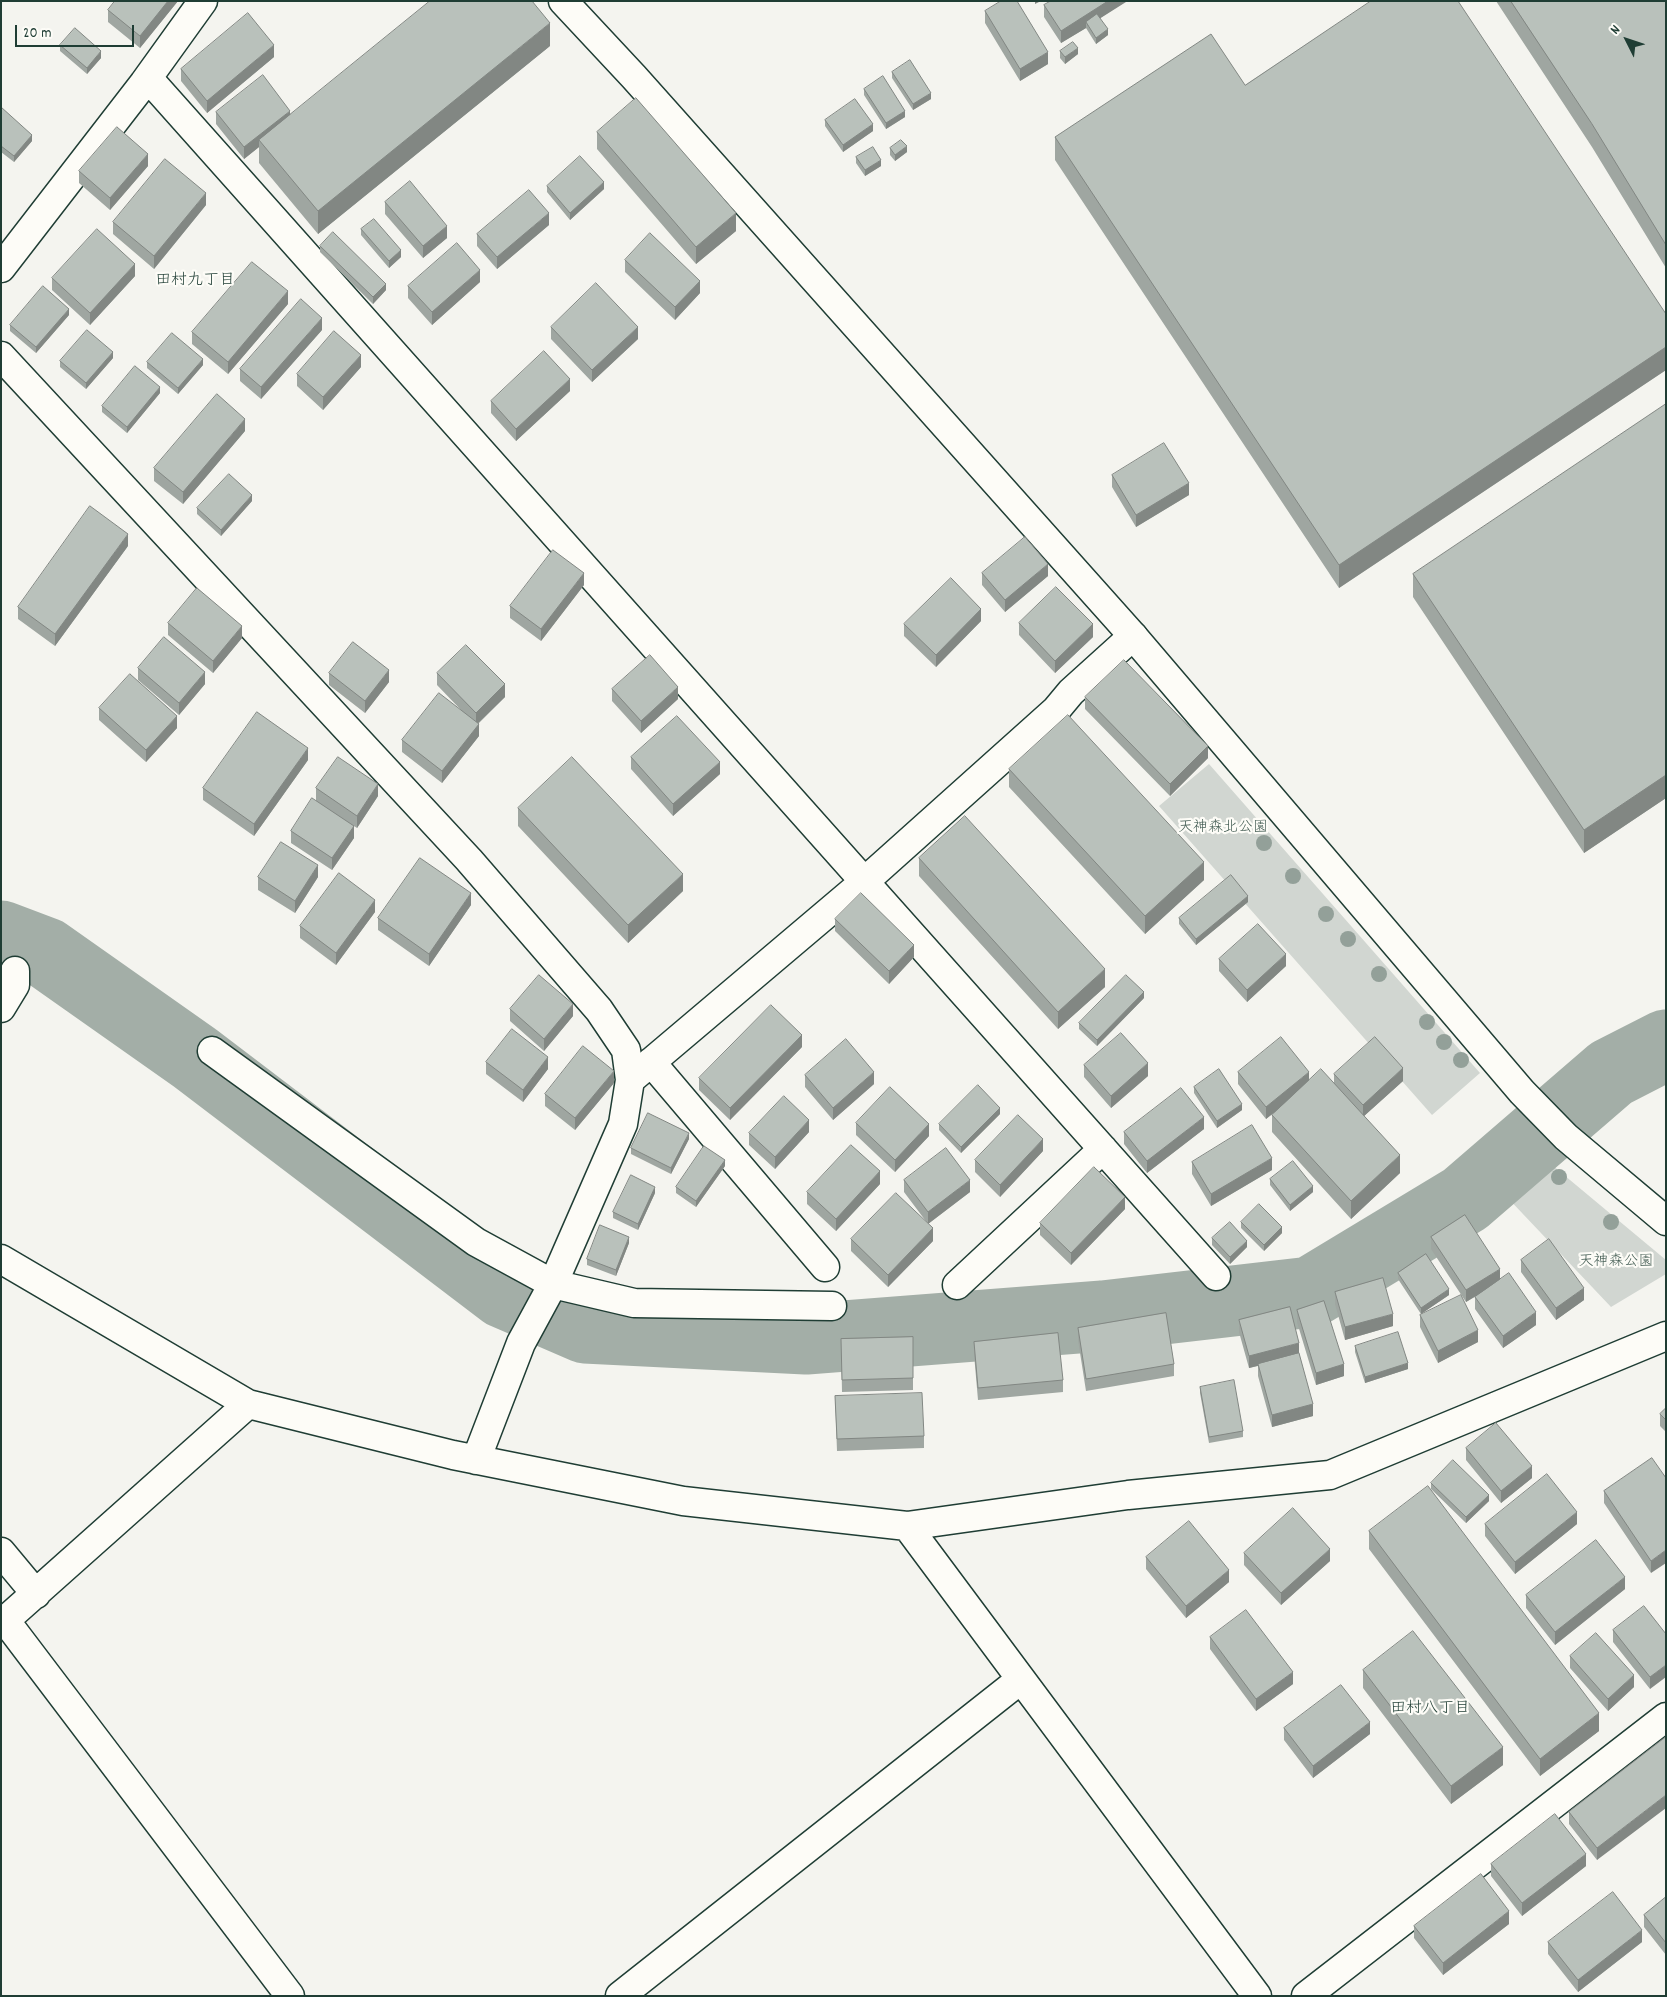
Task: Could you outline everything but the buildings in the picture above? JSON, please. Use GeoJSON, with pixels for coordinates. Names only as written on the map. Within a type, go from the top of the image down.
{"type":"FeatureCollection","features":[{"type":"Feature","properties":{"kind":"street"},"geometry":{"type":"LineString","coordinates":[[1,268],[148,78],[203,1]]}},
{"type":"Feature","properties":{"kind":"street"},"geometry":{"type":"LineString","coordinates":[[563,1],[634,76],[1133,636],[1532,1102],[1566,1137],[1666,1222]]}},
{"type":"Feature","properties":{"kind":"street"},"geometry":{"type":"LineString","coordinates":[[148,78],[1216,1276]]}},
{"type":"Feature","properties":{"kind":"street"},"geometry":{"type":"LineString","coordinates":[[1,356],[476,867],[599,1010],[626,1050],[630,1080],[623,1124],[554,1284],[521,1343],[476,1460]]}},
{"type":"Feature","properties":{"kind":"street"},"geometry":{"type":"LineString","coordinates":[[630,1080],[864,882],[1056,710],[1070,692],[1133,636]]}},
{"type":"Feature","properties":{"kind":"street"},"geometry":{"type":"LineString","coordinates":[[1,1008],[15,985],[15,970]]}},
{"type":"Feature","properties":{"kind":"street"},"geometry":{"type":"LineString","coordinates":[[212,1051],[476,1242],[554,1284],[634,1304],[832,1306]]}},
{"type":"Feature","properties":{"kind":"street"},"geometry":{"type":"LineString","coordinates":[[651,1062],[825,1267]]}},
{"type":"Feature","properties":{"kind":"street"},"geometry":{"type":"LineString","coordinates":[[957,1285],[1103,1149]]}},
{"type":"Feature","properties":{"kind":"street"},"geometry":{"type":"LineString","coordinates":[[1,1259],[248,1404],[476,1460],[683,1500],[906,1526],[1128,1495],[1330,1475],[1666,1336]]}},
{"type":"Feature","properties":{"kind":"street"},"geometry":{"type":"LineString","coordinates":[[248,1404],[3,1622],[290,1996]]}},
{"type":"Feature","properties":{"kind":"street"},"geometry":{"type":"LineString","coordinates":[[906,1526],[1257,1996]]}},
{"type":"Feature","properties":{"kind":"street"},"geometry":{"type":"LineString","coordinates":[[1,1552],[36,1594]]}},
{"type":"Feature","properties":{"kind":"street"},"geometry":{"type":"LineString","coordinates":[[620,1996],[1020,1680]]}},
{"type":"Feature","properties":{"kind":"street"},"geometry":{"type":"LineString","coordinates":[[1306,1996],[1666,1717]]}},
{"type":"Feature","properties":{"kind":"green space","name":"天神森北公園"},"geometry":{"type":"Polygon","coordinates":[[[1209,764],[1480,1073],[1432,1115],[1159,806],[1209,764]]]}},
{"type":"Feature","properties":{"kind":"green space","name":"天神森公園"},"geometry":{"type":"Polygon","coordinates":[[[1540,1155],[1666,1260],[1666,1274],[1611,1307],[1505,1195],[1540,1155]]]}},
{"type":"Feature","properties":{"kind":"waterway"},"geometry":{"type":"LineString","coordinates":[[1,936],[46,953],[195,1058],[504,1293],[585,1328],[806,1339],[1103,1316],[1311,1292],[1465,1199],[1611,1073],[1666,1045]]}},
{"type":"Feature","properties":{"kind":"district","name":"田村九丁目"},"geometry":{"type":"Point","coordinates":[195,282]}},
{"type":"Feature","properties":{"kind":"district","name":"田村八丁目"},"geometry":{"type":"Point","coordinates":[1430,1710]}}]}
